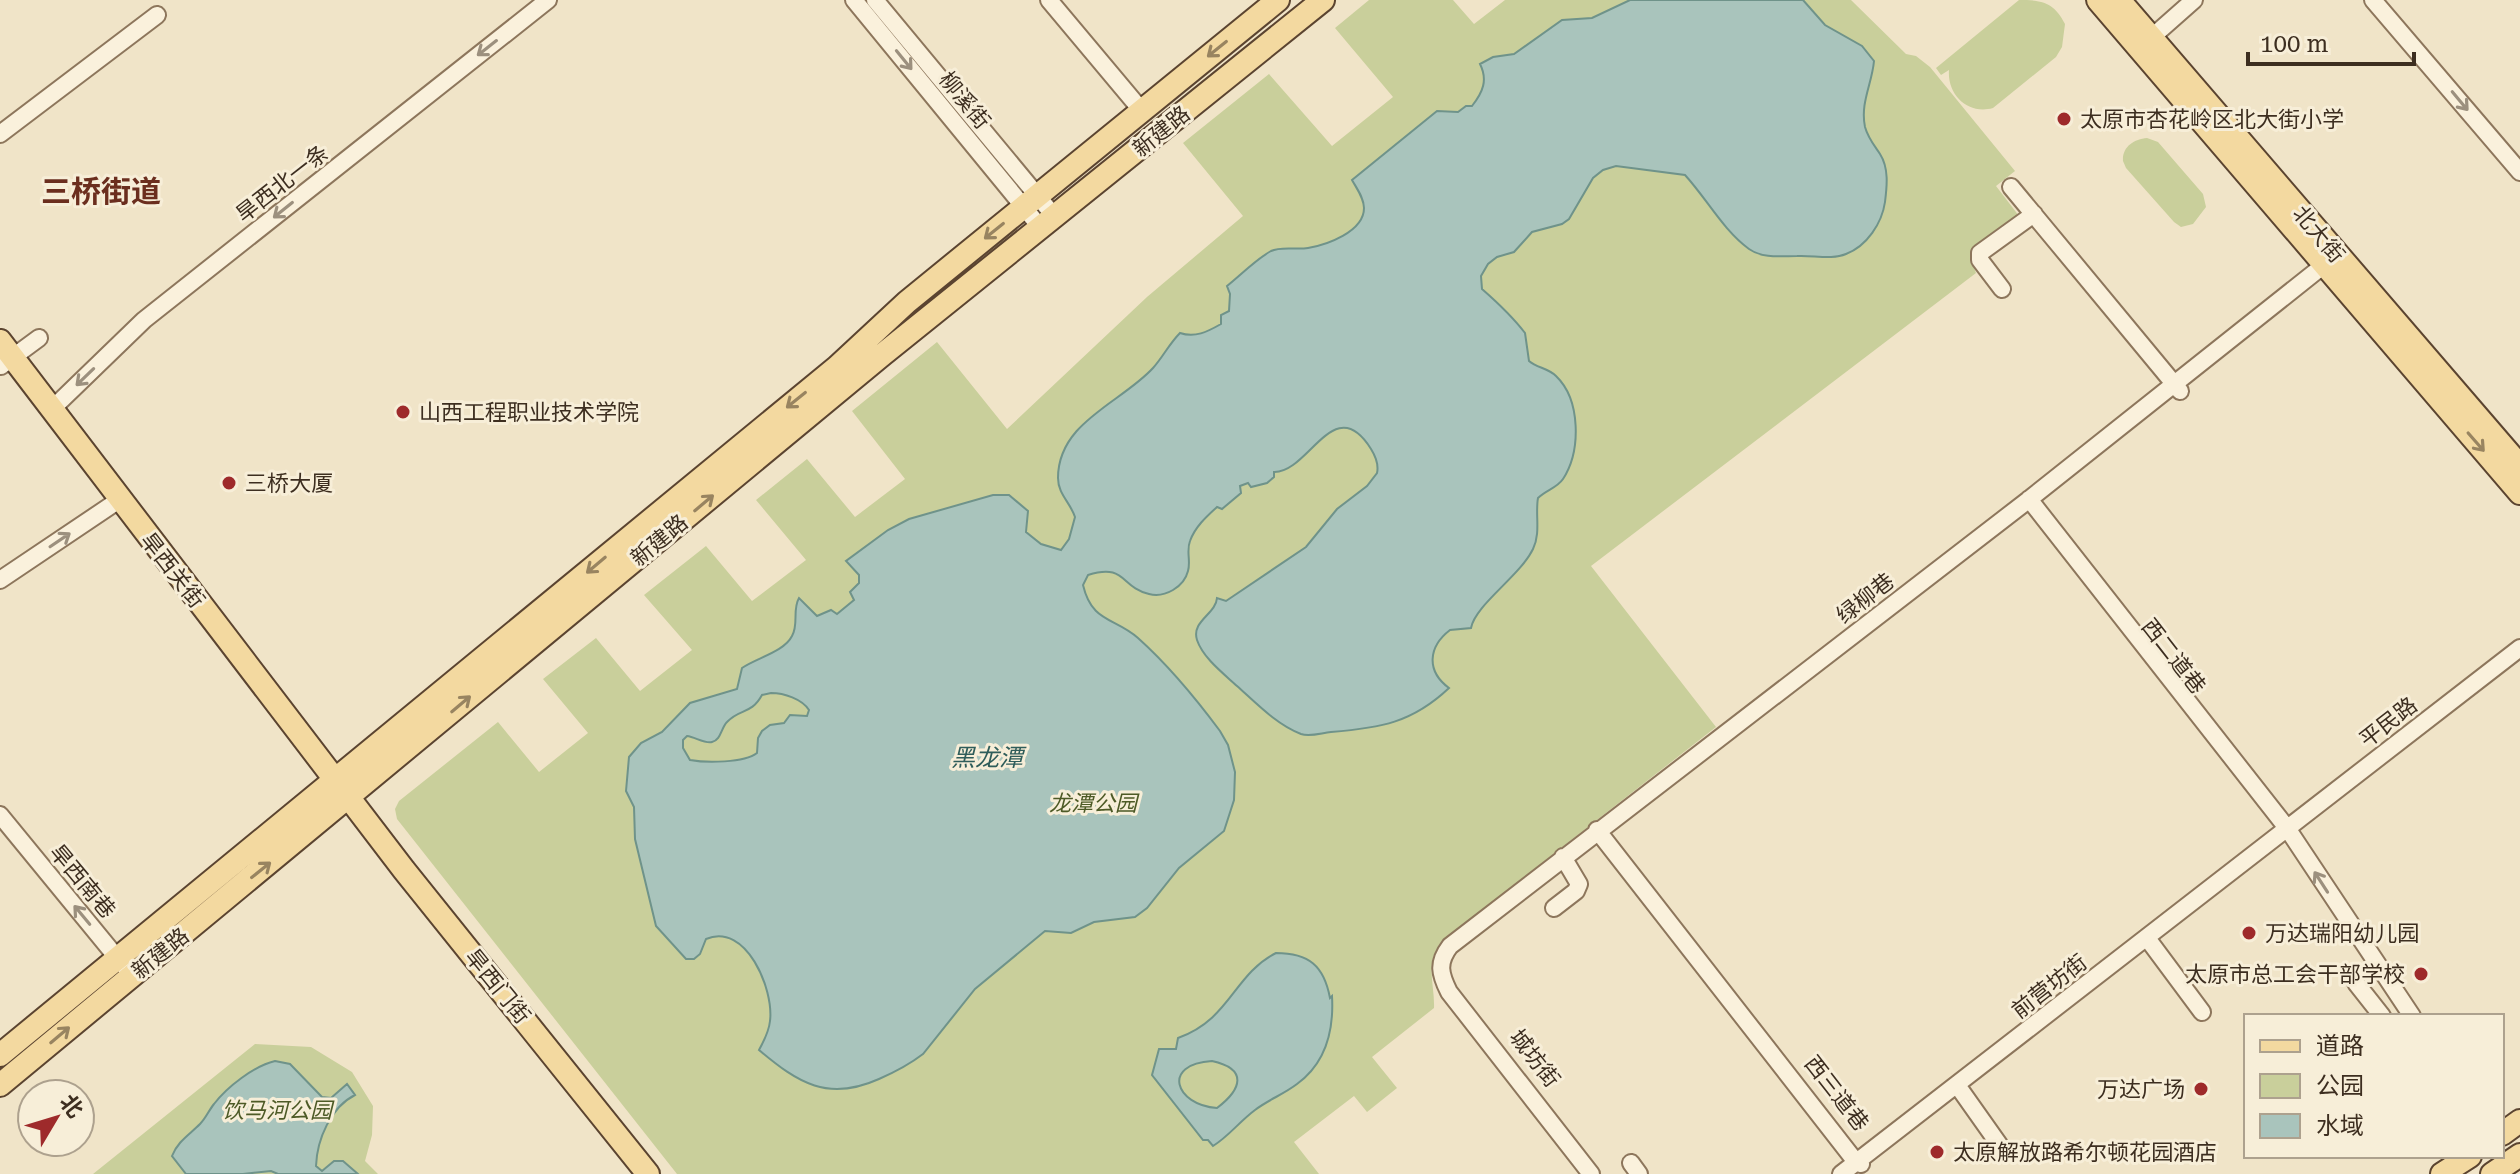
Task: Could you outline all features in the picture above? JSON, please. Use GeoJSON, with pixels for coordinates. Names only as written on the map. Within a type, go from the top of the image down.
{"type":"FeatureCollection","features":[{"type":"Feature","properties":{"kind":"main road","name":"新建路"},"geometry":{"type":"LineString","coordinates":[[336,794],[825,376],[907,302],[1278,0]]}},
{"type":"Feature","properties":{"kind":"main road","name":"新建路"},"geometry":{"type":"LineString","coordinates":[[0,1085],[125,967],[1323,0]]}},
{"type":"Feature","properties":{"kind":"main road"},"geometry":{"type":"LineString","coordinates":[[2098,0],[2520,493]]}},
{"type":"Feature","properties":{"kind":"main road","name":"北大街"},"geometry":{"type":"LineString","coordinates":[[2119,0],[2520,466]]}},
{"type":"Feature","properties":{"kind":"main road","name":"旱西关街"},"geometry":{"type":"LineString","coordinates":[[3,357],[51,410],[113,504]]}},
{"type":"Feature","properties":{"kind":"main road","name":"旱西关街"},"geometry":{"type":"LineString","coordinates":[[3,357],[336,794]]}},
{"type":"Feature","properties":{"kind":"main road","name":"旱西门街"},"geometry":{"type":"LineString","coordinates":[[336,794],[630,1174]]}},
{"type":"Feature","properties":{"kind":"main road","name":"旱西门街"},"geometry":{"type":"LineString","coordinates":[[336,794],[648,1174]]}},
{"type":"Feature","properties":{"kind":"main road","name":"新建路"},"geometry":{"type":"LineString","coordinates":[[0,1055],[125,967]]}},
{"type":"Feature","properties":{"kind":"main road"},"geometry":{"type":"LineString","coordinates":[[2492,1174],[2512,1154],[2520,1121]]}},
{"type":"Feature","properties":{"kind":"main road"},"geometry":{"type":"LineString","coordinates":[[2476,1174],[2512,1154]]}},
{"type":"Feature","properties":{"kind":"main road"},"geometry":{"type":"LineString","coordinates":[[2435,1174],[2453,1158]]}},
{"type":"Feature","properties":{"kind":"main road"},"geometry":{"type":"LineString","coordinates":[[2442,1174],[2467,1158]]}},
{"type":"Feature","properties":{"kind":"street","name":"旱西北一条"},"geometry":{"type":"LineString","coordinates":[[51,410],[144,320],[548,0]]}},
{"type":"Feature","properties":{"kind":"street","name":"柳溪街"},"geometry":{"type":"LineString","coordinates":[[854,0],[1031,202]]}},
{"type":"Feature","properties":{"kind":"street","name":"柳溪街"},"geometry":{"type":"LineString","coordinates":[[875,0],[1048,223]]}},
{"type":"Feature","properties":{"kind":"street"},"geometry":{"type":"LineString","coordinates":[[1049,0],[1142,111]]}},
{"type":"Feature","properties":{"kind":"street"},"geometry":{"type":"LineString","coordinates":[[2151,38],[2194,0]]}},
{"type":"Feature","properties":{"kind":"street"},"geometry":{"type":"LineString","coordinates":[[2373,0],[2520,172]]}},
{"type":"Feature","properties":{"kind":"street"},"geometry":{"type":"LineString","coordinates":[[0,134],[157,15]]}},
{"type":"Feature","properties":{"kind":"street"},"geometry":{"type":"LineString","coordinates":[[2011,187],[2177,388]]}},
{"type":"Feature","properties":{"kind":"street"},"geometry":{"type":"LineString","coordinates":[[2002,289],[1983,265],[1980,253],[2034,214]]}},
{"type":"Feature","properties":{"kind":"street","name":"绿柳巷"},"geometry":{"type":"LineString","coordinates":[[1444,966],[1453,954],[1565,861],[2030,503],[2327,268]]}},
{"type":"Feature","properties":{"kind":"street"},"geometry":{"type":"LineString","coordinates":[[3,357],[39,338]]}},
{"type":"Feature","properties":{"kind":"street","name":"西二道巷"},"geometry":{"type":"LineString","coordinates":[[2030,503],[2287,831],[2411,1014]]}},
{"type":"Feature","properties":{"kind":"street"},"geometry":{"type":"LineString","coordinates":[[0,580],[113,504]]}},
{"type":"Feature","properties":{"kind":"street","name":"平民路"},"geometry":{"type":"LineString","coordinates":[[2287,831],[2520,648]]}},
{"type":"Feature","properties":{"kind":"street","name":"平民路"},"geometry":{"type":"LineString","coordinates":[[2287,831],[2520,656]]}},
{"type":"Feature","properties":{"kind":"street","name":"旱西南巷"},"geometry":{"type":"LineString","coordinates":[[0,815],[125,967]]}},
{"type":"Feature","properties":{"kind":"street","name":"前营坊街"},"geometry":{"type":"LineString","coordinates":[[1841,1174],[2287,831]]}},
{"type":"Feature","properties":{"kind":"street","name":"西三道巷"},"geometry":{"type":"LineString","coordinates":[[1602,832],[1856,1165]]}},
{"type":"Feature","properties":{"kind":"street"},"geometry":{"type":"LineString","coordinates":[[1554,908],[1576,891],[1579,884],[1565,861]]}},
{"type":"Feature","properties":{"kind":"street"},"geometry":{"type":"LineString","coordinates":[[2148,940],[2202,1012]]}},
{"type":"Feature","properties":{"kind":"street","name":"城坊街"},"geometry":{"type":"LineString","coordinates":[[1444,966],[1441,977],[1460,1007],[1591,1174]]}},
{"type":"Feature","properties":{"kind":"street","name":"城坊街"},"geometry":{"type":"LineString","coordinates":[[1444,966],[1464,1003],[1598,1174]]}},
{"type":"Feature","properties":{"kind":"street"},"geometry":{"type":"LineString","coordinates":[[2356,983],[2380,1014]]}},
{"type":"Feature","properties":{"kind":"street"},"geometry":{"type":"LineString","coordinates":[[1958,1087],[2003,1150]]}},
{"type":"Feature","properties":{"kind":"green space","name":"龙潭公园"},"geometry":{"type":"Polygon","coordinates":[[[1369,0],[1453,0],[1474,24],[1505,0],[1851,0],[1906,54],[1916,56],[1930,67],[2015,171],[1996,186],[2019,216],[1971,251],[1976,273],[1591,566],[1716,727],[1442,941],[1433,957],[1434,1008],[1372,1057],[1397,1088],[1367,1112],[1354,1096],[1294,1142],[1319,1174],[677,1174],[397,819],[395,809],[399,801],[498,722],[539,772],[588,733],[543,679],[596,638],[640,691],[692,650],[644,595],[706,546],[752,601],[806,560],[756,500],[807,459],[855,517],[905,479],[852,411],[937,342],[1007,429],[1147,297],[1243,216],[1183,143],[1269,74],[1332,146],[1393,97],[1335,28],[1369,0]]]}},
{"type":"Feature","properties":{"kind":"green space"},"geometry":{"type":"Polygon","coordinates":[[[2019,0],[2041,2],[2056,11],[2065,24],[2062,47],[2056,57],[1993,108],[1975,109],[1968,106],[1955,95],[1949,70],[1941,75],[1936,68],[2019,0]]]}},
{"type":"Feature","properties":{"kind":"green space"},"geometry":{"type":"Polygon","coordinates":[[[2147,138],[2158,142],[2203,194],[2206,207],[2193,224],[2181,227],[2174,222],[2126,168],[2123,156],[2127,148],[2133,142],[2147,138]]]}},
{"type":"Feature","properties":{"kind":"green space","name":"饮马河公园"},"geometry":{"type":"Polygon","coordinates":[[[255,1044],[311,1047],[352,1072],[373,1106],[372,1135],[365,1161],[378,1174],[93,1174],[255,1044]]]}},
{"type":"Feature","properties":{"kind":"water","name":"黑龙潭"},"geometry":{"type":"Polygon","coordinates":[[[1630,0],[1803,0],[1825,25],[1862,46],[1874,61],[1864,118],[1868,135],[1883,159],[1887,183],[1883,210],[1872,233],[1861,245],[1841,256],[1766,256],[1749,249],[1731,233],[1685,175],[1616,166],[1603,170],[1593,178],[1569,219],[1532,232],[1514,252],[1497,257],[1488,264],[1481,276],[1482,289],[1525,333],[1529,361],[1553,373],[1564,386],[1574,412],[1575,440],[1569,468],[1563,479],[1538,498],[1537,537],[1527,559],[1481,610],[1471,628],[1450,630],[1437,644],[1433,667],[1449,688],[1422,709],[1394,722],[1304,735],[1267,713],[1214,665],[1200,647],[1197,628],[1213,609],[1217,598],[1226,601],[1306,547],[1337,509],[1367,486],[1377,473],[1374,455],[1358,433],[1345,428],[1333,431],[1299,461],[1287,469],[1274,472],[1274,477],[1267,483],[1240,486],[1241,493],[1222,509],[1217,507],[1192,536],[1186,577],[1173,590],[1149,594],[1109,572],[1088,575],[1083,585],[1098,613],[1129,631],[1149,648],[1220,731],[1228,745],[1235,772],[1234,800],[1224,831],[1179,868],[1147,908],[1135,917],[1094,922],[1071,933],[1045,931],[975,989],[923,1054],[897,1071],[861,1086],[829,1089],[801,1080],[773,1062],[759,1050],[770,1021],[767,992],[745,949],[733,940],[720,936],[706,939],[700,954],[694,959],[686,959],[656,926],[635,839],[634,807],[626,791],[629,757],[641,743],[662,732],[690,703],[737,689],[742,668],[788,642],[794,631],[799,598],[817,616],[831,610],[837,614],[854,600],[850,592],[859,583],[859,575],[846,561],[888,530],[909,519],[993,495],[1009,495],[1028,511],[1026,532],[1041,544],[1061,550],[1069,539],[1075,517],[1058,478],[1068,442],[1080,428],[1153,368],[1180,333],[1201,333],[1221,324],[1221,315],[1229,311],[1227,286],[1259,259],[1275,250],[1324,244],[1343,236],[1358,224],[1364,208],[1362,197],[1352,180],[1437,111],[1458,112],[1472,106],[1483,86],[1484,75],[1480,64],[1493,57],[1514,54],[1562,20],[1592,18],[1630,0]],[[776,693],[762,695],[754,706],[732,718],[715,741],[706,742],[687,736],[683,740],[683,748],[690,760],[725,761],[751,756],[757,753],[762,731],[770,725],[784,723],[790,715],[807,716],[809,710],[802,703],[776,693]]]}},
{"type":"Feature","properties":{"kind":"water"},"geometry":{"type":"Polygon","coordinates":[[[1276,953],[1288,954],[1306,959],[1319,970],[1330,998],[1332,996],[1329,1034],[1321,1056],[1307,1076],[1255,1110],[1213,1146],[1208,1140],[1203,1140],[1152,1075],[1159,1049],[1176,1049],[1178,1038],[1210,1020],[1262,962],[1276,953]],[[1212,1061],[1185,1069],[1180,1076],[1184,1093],[1191,1100],[1217,1108],[1236,1087],[1236,1074],[1212,1061]]]}},
{"type":"Feature","properties":{"kind":"water"},"geometry":{"type":"Polygon","coordinates":[[[275,1061],[290,1064],[322,1097],[331,1098],[347,1084],[355,1095],[339,1107],[327,1125],[319,1145],[316,1166],[322,1171],[334,1161],[343,1161],[358,1174],[278,1174],[271,1171],[186,1174],[172,1156],[177,1146],[202,1122],[219,1097],[233,1084],[258,1067],[275,1061]]]}},
{"type":"Feature","properties":{"kind":"place","name":"太原市杏花岭区北大街小学"},"geometry":{"type":"Point","coordinates":[2064,119]}},
{"type":"Feature","properties":{"kind":"place","name":"山西工程职业技术学院"},"geometry":{"type":"Point","coordinates":[403,412]}},
{"type":"Feature","properties":{"kind":"place","name":"三桥大厦"},"geometry":{"type":"Point","coordinates":[229,483]}},
{"type":"Feature","properties":{"kind":"place","name":"万达瑞阳幼儿园"},"geometry":{"type":"Point","coordinates":[2249,933]}},
{"type":"Feature","properties":{"kind":"place","name":"太原市总工会干部学校"},"geometry":{"type":"Point","coordinates":[2421,974]}},
{"type":"Feature","properties":{"kind":"place","name":"万达广场"},"geometry":{"type":"Point","coordinates":[2201,1089]}},
{"type":"Feature","properties":{"kind":"place","name":"太原解放路希尔顿花园酒店"},"geometry":{"type":"Point","coordinates":[1937,1152]}},
{"type":"Feature","properties":{"kind":"district","name":"三桥街道"},"geometry":{"type":"Point","coordinates":[101,192]}}]}
